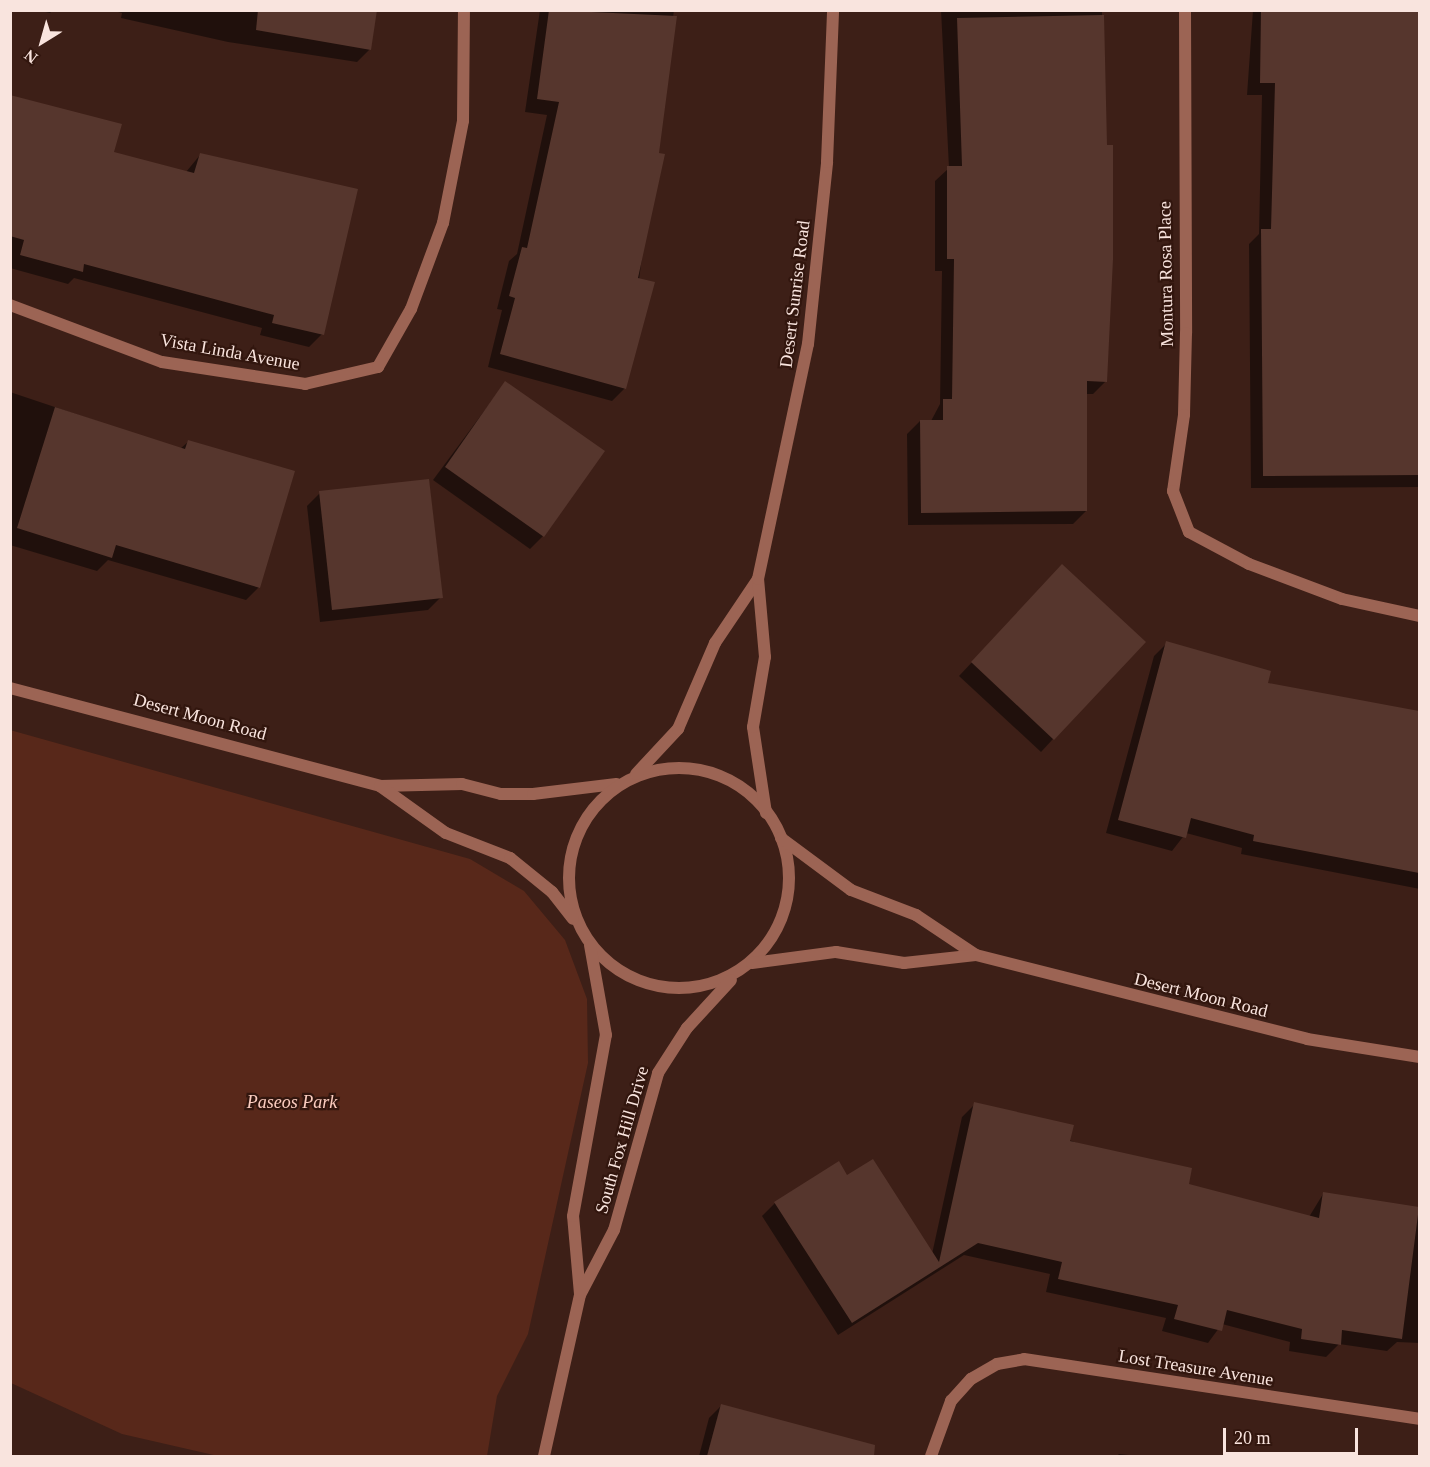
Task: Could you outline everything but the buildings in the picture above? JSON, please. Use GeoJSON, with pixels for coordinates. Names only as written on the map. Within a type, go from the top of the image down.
{"type":"FeatureCollection","features":[{"type":"Feature","properties":{"kind":"street","name":"Vista Linda Avenue"},"geometry":{"type":"LineString","coordinates":[[10,305],[162,362],[305,384],[378,367],[411,309],[443,223],[463,121],[464,10]]}},
{"type":"Feature","properties":{"kind":"street","name":"Desert Sunrise Road"},"geometry":{"type":"LineString","coordinates":[[766,813],[753,727],[765,657],[758,579],[811,322],[827,162],[833,10]]}},
{"type":"Feature","properties":{"kind":"street","name":"Montura Rosa Place"},"geometry":{"type":"LineString","coordinates":[[1185,10],[1184,415],[1173,491],[1189,532],[1249,564],[1342,599],[1419,616]]}},
{"type":"Feature","properties":{"kind":"street","name":"Desert Sunrise Road"},"geometry":{"type":"LineString","coordinates":[[635,775],[678,729],[715,643],[758,579]]}},
{"type":"Feature","properties":{"kind":"street","name":"Desert Moon Road"},"geometry":{"type":"LineString","coordinates":[[10,688],[380,786],[462,784],[501,794],[533,794],[618,784]]}},
{"type":"Feature","properties":{"kind":"street"},"geometry":{"type":"LineString","coordinates":[[692,767],[724,776],[753,794],[781,838],[787,859],[786,904],[778,927],[752,963],[735,975],[704,987],[670,989],[638,981],[590,944],[581,930],[569,868],[578,833],[618,784],[635,775],[692,767]]}},
{"type":"Feature","properties":{"kind":"street","name":"Desert Moon Road"},"geometry":{"type":"LineString","coordinates":[[380,786],[446,833],[528,870],[581,930]]}},
{"type":"Feature","properties":{"kind":"street","name":"Desert Moon Road"},"geometry":{"type":"LineString","coordinates":[[781,838],[851,890],[916,915],[976,955],[1307,1040],[1419,1057]]}},
{"type":"Feature","properties":{"kind":"street","name":"South Fox Hill Drive"},"geometry":{"type":"LineString","coordinates":[[580,1295],[573,1216],[606,1035],[590,944]]}},
{"type":"Feature","properties":{"kind":"street","name":"Desert Moon Road"},"geometry":{"type":"LineString","coordinates":[[752,963],[836,952],[903,963],[976,955]]}},
{"type":"Feature","properties":{"kind":"street","name":"South Fox Hill Drive"},"geometry":{"type":"LineString","coordinates":[[544,1456],[580,1295],[614,1230],[658,1073],[687,1028],[735,975]]}},
{"type":"Feature","properties":{"kind":"street","name":"Lost Treasure Avenue"},"geometry":{"type":"LineString","coordinates":[[931,1456],[951,1401],[971,1378],[997,1364],[1024,1359],[1419,1419]]}},
{"type":"Feature","properties":{"kind":"green space","name":"Paseos Park"},"geometry":{"type":"Polygon","coordinates":[[[10,730],[470,859],[524,891],[565,940],[587,999],[588,1063],[528,1334],[497,1396],[487,1456],[218,1456],[122,1434],[11,1383],[10,730]]]}}]}
